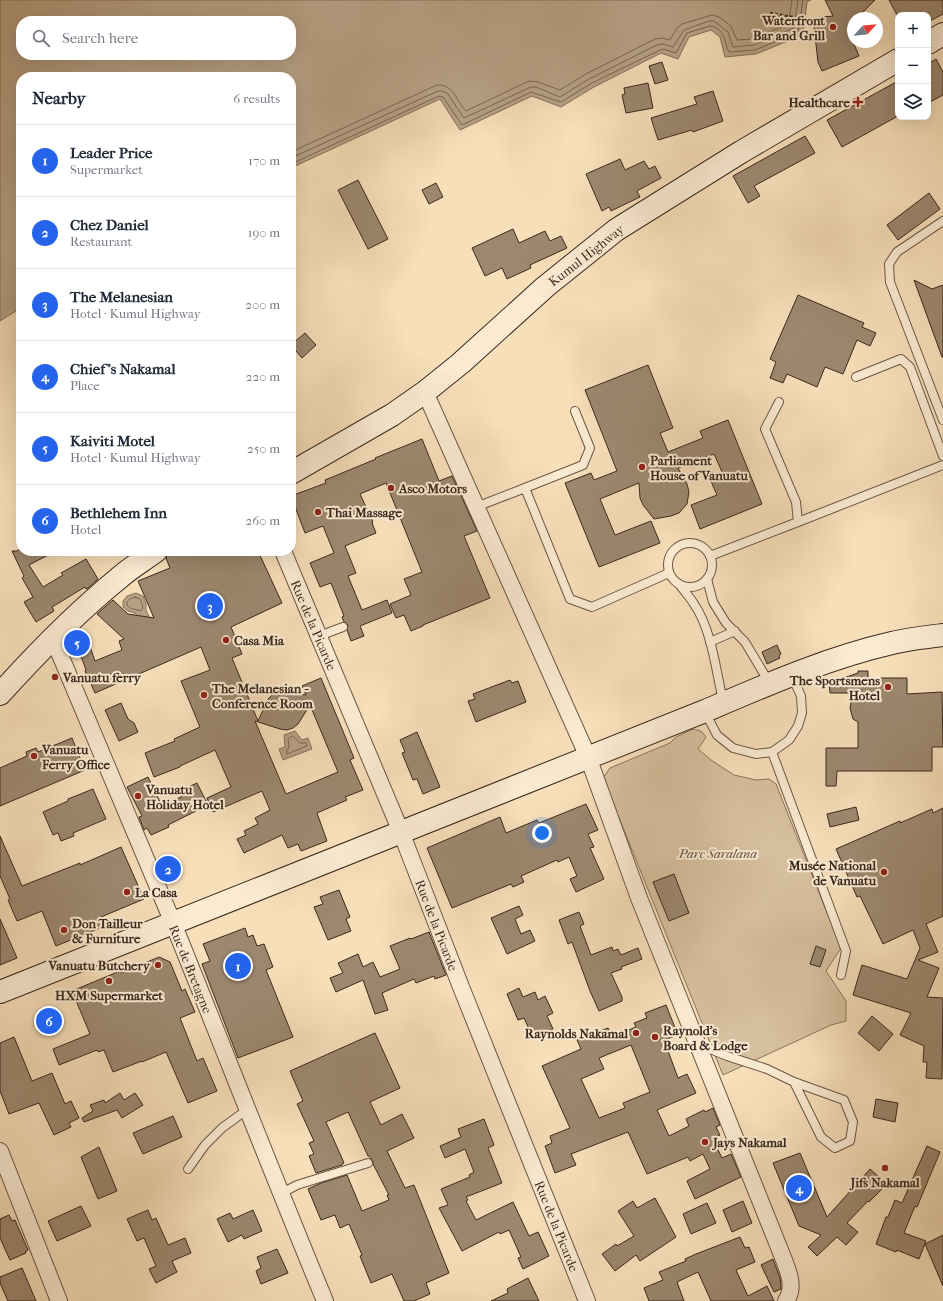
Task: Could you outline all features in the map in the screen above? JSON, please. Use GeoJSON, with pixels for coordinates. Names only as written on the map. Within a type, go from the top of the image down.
{"type":"FeatureCollection","features":[{"type":"Feature","properties":{"kind":"street"},"geometry":{"type":"LineString","coordinates":[[931,41],[943,34]]}},
{"type":"Feature","properties":{"kind":"street","name":"Kumul Highway"},"geometry":{"type":"LineString","coordinates":[[296,470],[392,415],[425,392],[461,363],[545,287],[616,230],[741,152],[895,62]]}},
{"type":"Feature","properties":{"kind":"street"},"geometry":{"type":"LineString","coordinates":[[425,392],[588,757],[639,898],[790,1276],[791,1289],[789,1297],[786,1301]]}},
{"type":"Feature","properties":{"kind":"street"},"geometry":{"type":"LineString","coordinates":[[0,694],[37,653],[53,638],[120,576],[149,556]]}},
{"type":"Feature","properties":{"kind":"street","name":"Rue de la Picarde"},"geometry":{"type":"LineString","coordinates":[[285,556],[401,832],[461,987],[587,1301]]}},
{"type":"Feature","properties":{"kind":"street"},"geometry":{"type":"LineString","coordinates":[[0,992],[792,675],[852,653],[887,644],[943,635]]}},
{"type":"Feature","properties":{"kind":"street","name":"Rue de Bretagne"},"geometry":{"type":"LineString","coordinates":[[53,638],[173,923],[324,1301]]}},
{"type":"Feature","properties":{"kind":"street"},"geometry":{"type":"LineString","coordinates":[[0,1151],[59,1301]]}},
{"type":"Feature","properties":{"kind":"lane"},"geometry":{"type":"LineString","coordinates":[[943,221],[897,252],[889,264],[890,282],[943,420]]}},
{"type":"Feature","properties":{"kind":"lane"},"geometry":{"type":"LineString","coordinates":[[856,377],[901,359],[910,368],[943,456]]}},
{"type":"Feature","properties":{"kind":"lane"},"geometry":{"type":"LineString","coordinates":[[779,402],[765,429],[796,502],[798,522]]}},
{"type":"Feature","properties":{"kind":"lane"},"geometry":{"type":"LineString","coordinates":[[476,507],[583,465],[590,448],[575,411]]}},
{"type":"Feature","properties":{"kind":"lane"},"geometry":{"type":"LineString","coordinates":[[710,556],[943,465]]}},
{"type":"Feature","properties":{"kind":"lane"},"geometry":{"type":"LineString","coordinates":[[525,488],[570,599],[592,607],[669,573]]}},
{"type":"Feature","properties":{"kind":"lane"},"geometry":{"type":"LineString","coordinates":[[679,584],[690,587],[700,584],[707,579],[712,567],[710,556],[703,547],[694,543],[684,543],[677,546],[668,558],[668,569],[673,580],[679,584],[695,604],[710,642],[718,675],[714,707],[717,735],[733,748],[756,754],[772,752],[789,740],[798,726],[802,713],[801,696],[792,675]]}},
{"type":"Feature","properties":{"kind":"lane"},"geometry":{"type":"LineString","coordinates":[[707,579],[714,602],[726,623],[745,642],[770,684]]}},
{"type":"Feature","properties":{"kind":"lane"},"geometry":{"type":"LineString","coordinates":[[319,636],[343,627]]}},
{"type":"Feature","properties":{"kind":"lane"},"geometry":{"type":"LineString","coordinates":[[710,642],[735,631]]}},
{"type":"Feature","properties":{"kind":"lane"},"geometry":{"type":"LineString","coordinates":[[772,752],[846,951],[841,975]]}},
{"type":"Feature","properties":{"kind":"lane"},"geometry":{"type":"LineString","coordinates":[[698,1044],[726,1056],[767,1069],[794,1082],[844,1100],[853,1122],[850,1141],[835,1148],[821,1138],[794,1082]]}},
{"type":"Feature","properties":{"kind":"lane"},"geometry":{"type":"LineString","coordinates":[[188,1168],[205,1145],[222,1128],[248,1109]]}},
{"type":"Feature","properties":{"kind":"lane"},"geometry":{"type":"LineString","coordinates":[[280,1194],[297,1185],[368,1163]]}},
{"type":"Feature","properties":{"kind":"path"},"geometry":{"type":"LineString","coordinates":[[770,13],[809,20]]}},
{"type":"Feature","properties":{"kind":"green space","name":"Parc Saralana"},"geometry":{"type":"Polygon","coordinates":[[[693,729],[701,731],[706,737],[698,749],[711,760],[734,775],[756,780],[769,779],[776,784],[841,948],[826,971],[846,1001],[846,1021],[831,1025],[723,1075],[603,778],[610,768],[670,743],[676,737],[693,729]]]}},
{"type":"Feature","properties":{"kind":"water"},"geometry":{"type":"Polygon","coordinates":[[[0,0],[811,0],[807,2],[803,35],[756,54],[725,57],[720,37],[711,30],[689,37],[678,59],[661,53],[594,87],[561,107],[532,96],[460,130],[440,99],[296,166],[296,72],[16,72],[16,311],[0,321],[0,0]]]}},
{"type":"Feature","properties":{"kind":"water"},"geometry":{"type":"Polygon","coordinates":[[[136,593],[143,596],[146,604],[146,610],[152,623],[140,620],[135,613],[128,611],[123,607],[123,601],[127,596],[136,593]]]}},
{"type":"Feature","properties":{"kind":"water"},"geometry":{"type":"Polygon","coordinates":[[[295,731],[302,740],[308,738],[312,749],[283,760],[279,749],[285,747],[284,735],[295,731]]]}},
{"type":"Feature","properties":{"kind":"building","name":"Waterfront Bar and Grill"},"geometry":{"type":"Polygon","coordinates":[[[825,0],[875,0],[863,12],[847,12],[847,48],[856,48],[859,56],[822,71],[818,62],[813,18],[833,16],[825,0]]]}},
{"type":"Feature","properties":{"kind":"building"},"geometry":{"type":"Polygon","coordinates":[[[889,0],[943,0],[943,14],[931,20],[931,12],[895,12],[889,0]]]}},
{"type":"Feature","properties":{"kind":"building"},"geometry":{"type":"Polygon","coordinates":[[[936,59],[943,72],[943,95],[931,101],[931,84],[931,62],[936,59]]]}},
{"type":"Feature","properties":{"kind":"building"},"geometry":{"type":"Polygon","coordinates":[[[662,62],[668,80],[655,84],[649,66],[662,62]]]}},
{"type":"Feature","properties":{"kind":"building"},"geometry":{"type":"Polygon","coordinates":[[[648,83],[653,108],[626,113],[622,95],[625,94],[624,88],[648,83]]]}},
{"type":"Feature","properties":{"kind":"building"},"geometry":{"type":"Polygon","coordinates":[[[895,83],[895,118],[842,147],[827,120],[895,83]]]}},
{"type":"Feature","properties":{"kind":"building"},"geometry":{"type":"Polygon","coordinates":[[[713,91],[723,121],[693,132],[692,130],[658,140],[651,118],[697,104],[694,97],[713,91]]]}},
{"type":"Feature","properties":{"kind":"building"},"geometry":{"type":"Polygon","coordinates":[[[805,136],[815,153],[754,186],[760,196],[748,203],[733,176],[805,136]]]}},
{"type":"Feature","properties":{"kind":"building"},"geometry":{"type":"Polygon","coordinates":[[[620,159],[625,170],[644,161],[649,169],[655,166],[661,178],[637,191],[640,197],[611,211],[609,207],[602,211],[586,174],[620,159]]]}},
{"type":"Feature","properties":{"kind":"building"},"geometry":{"type":"Polygon","coordinates":[[[358,180],[388,239],[368,249],[338,190],[358,180]]]}},
{"type":"Feature","properties":{"kind":"building"},"geometry":{"type":"Polygon","coordinates":[[[436,183],[443,197],[429,204],[422,190],[436,183]]]}},
{"type":"Feature","properties":{"kind":"building"},"geometry":{"type":"Polygon","coordinates":[[[929,193],[940,209],[898,240],[887,225],[929,193]]]}},
{"type":"Feature","properties":{"kind":"building"},"geometry":{"type":"Polygon","coordinates":[[[513,229],[519,243],[545,231],[550,241],[561,236],[567,248],[530,265],[531,268],[507,279],[502,268],[485,276],[472,248],[513,229]]]}},
{"type":"Feature","properties":{"kind":"building"},"geometry":{"type":"Polygon","coordinates":[[[914,280],[932,289],[943,285],[943,357],[942,357],[914,280]]]}},
{"type":"Feature","properties":{"kind":"building"},"geometry":{"type":"Polygon","coordinates":[[[798,295],[864,323],[862,327],[876,333],[870,346],[857,340],[843,374],[825,367],[817,387],[787,374],[783,383],[770,378],[776,362],[770,359],[798,295]]]}},
{"type":"Feature","properties":{"kind":"building"},"geometry":{"type":"Polygon","coordinates":[[[305,333],[316,345],[302,358],[296,351],[296,341],[305,333]]]}},
{"type":"Feature","properties":{"kind":"building","name":"Parliament House of Vanuatu"},"geometry":{"type":"Polygon","coordinates":[[[648,365],[673,428],[660,433],[668,452],[703,438],[700,431],[728,420],[762,504],[700,529],[691,505],[717,495],[710,479],[723,474],[714,454],[678,468],[687,484],[689,492],[687,504],[679,513],[654,519],[643,505],[640,498],[639,483],[600,499],[615,535],[651,521],[660,543],[599,567],[565,483],[591,473],[594,480],[617,471],[585,390],[648,365]]]}},
{"type":"Feature","properties":{"kind":"building"},"geometry":{"type":"Polygon","coordinates":[[[422,439],[439,481],[452,476],[477,531],[464,536],[490,598],[411,631],[404,615],[396,618],[390,604],[411,595],[404,579],[422,572],[386,483],[360,494],[373,522],[372,523],[376,533],[345,546],[356,573],[348,576],[362,610],[387,600],[392,613],[360,626],[364,636],[351,641],[347,630],[348,625],[344,622],[342,617],[344,616],[331,583],[320,587],[310,563],[334,553],[323,526],[305,533],[296,509],[296,494],[326,483],[325,480],[376,459],[375,458],[422,439]]]}},
{"type":"Feature","properties":{"kind":"building"},"geometry":{"type":"Polygon","coordinates":[[[12,551],[16,551],[16,556],[46,556],[29,565],[43,587],[63,575],[61,573],[86,559],[98,579],[88,588],[86,589],[85,587],[52,607],[54,611],[36,622],[24,602],[33,597],[22,578],[24,576],[12,551]]]}},
{"type":"Feature","properties":{"kind":"building"},"geometry":{"type":"Polygon","coordinates":[[[167,556],[260,556],[282,603],[231,627],[242,654],[232,658],[258,721],[268,699],[272,695],[284,691],[306,695],[302,686],[321,678],[354,758],[350,760],[363,790],[345,797],[347,800],[317,813],[327,841],[301,851],[298,844],[288,848],[282,835],[244,853],[237,839],[246,835],[244,831],[258,824],[255,818],[270,810],[262,791],[213,812],[207,798],[231,787],[215,750],[180,767],[154,777],[145,753],[175,741],[174,739],[200,727],[181,681],[210,670],[201,647],[95,693],[85,671],[86,670],[77,645],[88,641],[95,661],[122,650],[119,641],[124,639],[97,614],[113,600],[128,614],[154,618],[138,581],[170,568],[167,556]],[[310,705],[298,724],[287,730],[255,721],[286,794],[338,772],[310,705]]]}},
{"type":"Feature","properties":{"kind":"building"},"geometry":{"type":"Polygon","coordinates":[[[777,645],[781,654],[779,656],[780,658],[767,664],[762,652],[777,645]]]}},
{"type":"Feature","properties":{"kind":"building"},"geometry":{"type":"Polygon","coordinates":[[[858,671],[868,671],[868,678],[907,678],[907,694],[942,692],[943,747],[932,747],[932,771],[837,771],[836,786],[826,786],[826,748],[858,748],[858,722],[853,719],[850,708],[853,693],[830,693],[829,683],[858,673],[858,671]]]}},
{"type":"Feature","properties":{"kind":"building"},"geometry":{"type":"Polygon","coordinates":[[[510,680],[512,683],[518,681],[526,702],[476,722],[468,701],[475,699],[473,694],[510,680]]]}},
{"type":"Feature","properties":{"kind":"building"},"geometry":{"type":"Polygon","coordinates":[[[121,703],[128,719],[134,723],[138,732],[119,741],[105,710],[121,703]]]}},
{"type":"Feature","properties":{"kind":"building"},"geometry":{"type":"Polygon","coordinates":[[[417,732],[440,787],[423,794],[417,779],[413,780],[402,753],[405,752],[400,740],[417,732]]]}},
{"type":"Feature","properties":{"kind":"building"},"geometry":{"type":"Polygon","coordinates":[[[72,738],[85,770],[0,806],[0,768],[27,756],[26,752],[36,748],[38,752],[72,738]]]}},
{"type":"Feature","properties":{"kind":"building"},"geometry":{"type":"Polygon","coordinates":[[[148,777],[162,806],[183,796],[180,791],[197,783],[208,805],[168,825],[169,827],[151,835],[147,828],[144,830],[139,817],[142,816],[127,787],[148,777]]]}},
{"type":"Feature","properties":{"kind":"building"},"geometry":{"type":"Polygon","coordinates":[[[93,789],[106,819],[73,833],[74,836],[61,841],[58,833],[53,835],[43,812],[68,801],[68,799],[93,789]]]}},
{"type":"Feature","properties":{"kind":"building"},"geometry":{"type":"Polygon","coordinates":[[[586,804],[598,830],[588,834],[594,847],[590,848],[604,879],[576,892],[570,879],[577,876],[569,857],[558,862],[557,860],[521,876],[524,882],[513,887],[511,884],[452,908],[427,848],[500,817],[506,833],[537,820],[539,823],[586,804]]]}},
{"type":"Feature","properties":{"kind":"building"},"geometry":{"type":"Polygon","coordinates":[[[856,807],[859,820],[830,827],[827,814],[856,807]]]}},
{"type":"Feature","properties":{"kind":"building"},"geometry":{"type":"Polygon","coordinates":[[[943,808],[943,916],[926,924],[938,952],[918,960],[939,968],[927,997],[943,998],[942,1079],[926,1078],[927,1062],[923,1062],[924,1046],[900,1035],[911,1013],[853,995],[862,965],[907,979],[920,948],[913,930],[883,944],[860,896],[857,897],[836,849],[900,821],[900,823],[932,809],[933,813],[943,808]]]}},
{"type":"Feature","properties":{"kind":"building"},"geometry":{"type":"Polygon","coordinates":[[[0,836],[22,886],[80,863],[80,865],[121,847],[144,899],[101,917],[105,926],[56,946],[42,911],[17,921],[8,900],[10,899],[0,876],[0,836]]]}},
{"type":"Feature","properties":{"kind":"building"},"geometry":{"type":"Polygon","coordinates":[[[674,874],[689,913],[669,921],[653,882],[674,874]]]}},
{"type":"Feature","properties":{"kind":"building"},"geometry":{"type":"Polygon","coordinates":[[[339,890],[350,917],[346,919],[351,931],[328,940],[314,907],[323,904],[320,897],[339,890]]]}},
{"type":"Feature","properties":{"kind":"building"},"geometry":{"type":"Polygon","coordinates":[[[519,906],[523,915],[515,919],[521,934],[530,930],[535,941],[507,954],[491,918],[519,906]]]}},
{"type":"Feature","properties":{"kind":"building"},"geometry":{"type":"Polygon","coordinates":[[[579,912],[584,924],[580,926],[591,955],[612,947],[613,951],[618,949],[621,955],[638,948],[642,959],[621,967],[622,969],[611,973],[622,997],[622,1001],[599,1011],[572,942],[568,944],[559,920],[579,912]]]}},
{"type":"Feature","properties":{"kind":"building"},"geometry":{"type":"Polygon","coordinates":[[[0,919],[17,958],[0,965],[0,919]]]}},
{"type":"Feature","properties":{"kind":"building"},"geometry":{"type":"Polygon","coordinates":[[[245,928],[248,937],[253,935],[257,946],[264,944],[273,967],[266,970],[293,1037],[238,1058],[202,964],[210,961],[203,944],[245,928]]]}},
{"type":"Feature","properties":{"kind":"building"},"geometry":{"type":"Polygon","coordinates":[[[429,932],[446,975],[435,979],[434,976],[416,983],[414,979],[382,993],[388,1010],[375,1014],[363,980],[336,992],[330,978],[343,973],[338,963],[358,954],[363,967],[373,962],[380,977],[400,969],[390,946],[429,932]]]}},
{"type":"Feature","properties":{"kind":"building"},"geometry":{"type":"Polygon","coordinates":[[[816,946],[826,950],[820,967],[810,964],[816,946]]]}},
{"type":"Feature","properties":{"kind":"building"},"geometry":{"type":"Polygon","coordinates":[[[159,957],[170,962],[182,991],[185,989],[195,1012],[180,1018],[197,1061],[203,1058],[217,1091],[188,1103],[166,1052],[113,1072],[104,1050],[98,1052],[97,1050],[59,1065],[53,1049],[90,1034],[72,991],[159,957]]]}},
{"type":"Feature","properties":{"kind":"building"},"geometry":{"type":"Polygon","coordinates":[[[519,988],[523,997],[535,992],[538,1000],[545,996],[553,1013],[547,1016],[553,1029],[533,1038],[524,1018],[518,1020],[507,994],[519,988]]]}},
{"type":"Feature","properties":{"kind":"building"},"geometry":{"type":"Polygon","coordinates":[[[666,1005],[678,1035],[664,1040],[678,1078],[687,1074],[696,1093],[657,1110],[669,1136],[689,1126],[686,1119],[704,1110],[705,1112],[713,1108],[720,1125],[716,1127],[720,1135],[712,1138],[722,1158],[731,1154],[741,1177],[695,1199],[687,1181],[710,1169],[703,1154],[690,1161],[688,1157],[647,1174],[628,1132],[571,1154],[576,1165],[555,1173],[545,1146],[552,1143],[550,1136],[570,1128],[542,1066],[581,1049],[577,1040],[608,1028],[612,1037],[636,1027],[634,1023],[647,1018],[645,1013],[666,1005]],[[631,1045],[599,1058],[604,1069],[581,1079],[599,1118],[625,1108],[623,1103],[650,1092],[631,1045]]]}},
{"type":"Feature","properties":{"kind":"building"},"geometry":{"type":"Polygon","coordinates":[[[872,1016],[893,1034],[879,1051],[858,1033],[872,1016]]]}},
{"type":"Feature","properties":{"kind":"building"},"geometry":{"type":"Polygon","coordinates":[[[375,1033],[400,1088],[370,1102],[381,1125],[402,1114],[414,1138],[387,1151],[405,1188],[414,1185],[449,1273],[426,1283],[430,1294],[414,1301],[404,1301],[392,1274],[371,1283],[360,1256],[362,1255],[349,1224],[340,1228],[335,1215],[321,1220],[308,1189],[321,1183],[347,1175],[362,1211],[389,1200],[387,1195],[389,1195],[373,1164],[373,1161],[368,1156],[348,1112],[326,1122],[344,1163],[342,1165],[316,1173],[309,1156],[314,1154],[309,1143],[314,1141],[297,1104],[303,1101],[290,1071],[375,1033]]]}},
{"type":"Feature","properties":{"kind":"building"},"geometry":{"type":"Polygon","coordinates":[[[14,1037],[32,1081],[52,1073],[65,1104],[71,1101],[79,1118],[69,1123],[71,1127],[54,1135],[39,1103],[9,1114],[0,1091],[0,1043],[14,1037]]]}},
{"type":"Feature","properties":{"kind":"building"},"geometry":{"type":"Polygon","coordinates":[[[120,1093],[124,1100],[135,1093],[143,1105],[122,1118],[117,1110],[84,1122],[82,1118],[93,1111],[90,1105],[104,1100],[105,1103],[120,1093]]]}},
{"type":"Feature","properties":{"kind":"building"},"geometry":{"type":"Polygon","coordinates":[[[876,1099],[898,1103],[895,1122],[873,1117],[876,1099]]]}},
{"type":"Feature","properties":{"kind":"building"},"geometry":{"type":"Polygon","coordinates":[[[173,1116],[182,1137],[143,1154],[133,1133],[173,1116]]]}},
{"type":"Feature","properties":{"kind":"building"},"geometry":{"type":"Polygon","coordinates":[[[484,1119],[494,1145],[488,1148],[502,1183],[466,1197],[468,1200],[466,1201],[476,1220],[513,1202],[529,1236],[538,1232],[549,1256],[523,1269],[518,1258],[521,1257],[509,1230],[500,1234],[499,1232],[462,1251],[439,1208],[448,1205],[441,1189],[470,1177],[469,1175],[474,1172],[465,1149],[445,1158],[440,1146],[461,1137],[458,1129],[484,1119]]]}},
{"type":"Feature","properties":{"kind":"building"},"geometry":{"type":"Polygon","coordinates":[[[927,1146],[940,1152],[917,1207],[915,1206],[904,1233],[926,1241],[919,1259],[897,1250],[896,1252],[876,1244],[886,1217],[888,1217],[895,1200],[902,1203],[927,1146]]]}},
{"type":"Feature","properties":{"kind":"building"},"geometry":{"type":"Polygon","coordinates":[[[99,1147],[117,1191],[98,1199],[81,1157],[99,1147]]]}},
{"type":"Feature","properties":{"kind":"building"},"geometry":{"type":"Polygon","coordinates":[[[800,1153],[827,1217],[870,1169],[887,1184],[847,1223],[858,1232],[846,1245],[837,1237],[817,1256],[808,1247],[821,1235],[799,1226],[773,1163],[800,1153]]]}},
{"type":"Feature","properties":{"kind":"building"},"geometry":{"type":"Polygon","coordinates":[[[655,1198],[676,1237],[640,1261],[636,1255],[615,1271],[602,1254],[616,1244],[617,1246],[634,1236],[618,1211],[633,1201],[637,1208],[655,1198]]]}},
{"type":"Feature","properties":{"kind":"building"},"geometry":{"type":"Polygon","coordinates":[[[743,1201],[752,1223],[732,1232],[723,1210],[743,1201]]]}},
{"type":"Feature","properties":{"kind":"building"},"geometry":{"type":"Polygon","coordinates":[[[707,1203],[716,1223],[691,1234],[683,1214],[707,1203]]]}},
{"type":"Feature","properties":{"kind":"building"},"geometry":{"type":"Polygon","coordinates":[[[81,1206],[91,1226],[57,1241],[48,1221],[81,1206]]]}},
{"type":"Feature","properties":{"kind":"building"},"geometry":{"type":"Polygon","coordinates":[[[148,1210],[152,1220],[156,1218],[168,1245],[185,1238],[191,1253],[172,1261],[177,1272],[156,1283],[149,1269],[156,1266],[144,1238],[137,1241],[127,1219],[148,1210]]]}},
{"type":"Feature","properties":{"kind":"building"},"geometry":{"type":"Polygon","coordinates":[[[253,1210],[262,1231],[244,1239],[242,1235],[228,1242],[217,1219],[230,1213],[233,1219],[253,1210]]]}},
{"type":"Feature","properties":{"kind":"building"},"geometry":{"type":"Polygon","coordinates":[[[9,1215],[12,1221],[15,1220],[28,1250],[25,1252],[26,1253],[10,1260],[0,1238],[0,1219],[9,1215]]]}},
{"type":"Feature","properties":{"kind":"building"},"geometry":{"type":"Polygon","coordinates":[[[943,1235],[943,1286],[925,1244],[943,1235]]]}},
{"type":"Feature","properties":{"kind":"building"},"geometry":{"type":"Polygon","coordinates":[[[740,1237],[745,1248],[749,1247],[755,1262],[736,1270],[748,1296],[767,1286],[774,1301],[711,1301],[698,1272],[677,1282],[684,1301],[649,1301],[644,1288],[663,1280],[659,1272],[686,1261],[685,1259],[696,1254],[740,1237]]]}},
{"type":"Feature","properties":{"kind":"building"},"geometry":{"type":"Polygon","coordinates":[[[277,1249],[288,1273],[261,1284],[256,1271],[261,1268],[257,1257],[277,1249]]]}},
{"type":"Feature","properties":{"kind":"building"},"geometry":{"type":"Polygon","coordinates":[[[773,1259],[780,1278],[781,1286],[781,1289],[774,1292],[761,1265],[773,1259]]]}},
{"type":"Feature","properties":{"kind":"building"},"geometry":{"type":"Polygon","coordinates":[[[22,1268],[36,1301],[8,1301],[0,1283],[0,1277],[22,1268]]]}},
{"type":"Feature","properties":{"kind":"building"},"geometry":{"type":"Polygon","coordinates":[[[528,1278],[539,1301],[491,1301],[508,1293],[507,1289],[528,1278]]]}},
{"type":"Feature","properties":{"kind":"place","name":"Waterfront Bar and Grill"},"geometry":{"type":"Point","coordinates":[833,27]}},
{"type":"Feature","properties":{"kind":"place","name":"Healthcare"},"geometry":{"type":"Point","coordinates":[858,102]}},
{"type":"Feature","properties":{"kind":"place","name":"Parliament House of Vanuatu"},"geometry":{"type":"Point","coordinates":[642,467]}},
{"type":"Feature","properties":{"kind":"place","name":"Asco Motors"},"geometry":{"type":"Point","coordinates":[391,488]}},
{"type":"Feature","properties":{"kind":"place","name":"Thai Massage"},"geometry":{"type":"Point","coordinates":[318,512]}},
{"type":"Feature","properties":{"kind":"place","name":"The Melanesian"},"geometry":{"type":"Point","coordinates":[210,606]}},
{"type":"Feature","properties":{"kind":"place","name":"Casa Mia"},"geometry":{"type":"Point","coordinates":[226,640]}},
{"type":"Feature","properties":{"kind":"place","name":"Kaiviti Motel"},"geometry":{"type":"Point","coordinates":[77,643]}},
{"type":"Feature","properties":{"kind":"place","name":"Vanuatu ferry"},"geometry":{"type":"Point","coordinates":[55,677]}},
{"type":"Feature","properties":{"kind":"place","name":"The Sportsmens Hotel"},"geometry":{"type":"Point","coordinates":[888,687]}},
{"type":"Feature","properties":{"kind":"place","name":"The Melanesian - Conference Room"},"geometry":{"type":"Point","coordinates":[204,695]}},
{"type":"Feature","properties":{"kind":"place","name":"Vanuatu Ferry Office"},"geometry":{"type":"Point","coordinates":[34,756]}},
{"type":"Feature","properties":{"kind":"place","name":"Vanuatu Holiday Hotel"},"geometry":{"type":"Point","coordinates":[138,796]}},
{"type":"Feature","properties":{"kind":"place","name":"Chez Daniel"},"geometry":{"type":"Point","coordinates":[168,869]}},
{"type":"Feature","properties":{"kind":"place","name":"Musée National de Vanuatu"},"geometry":{"type":"Point","coordinates":[884,872]}},
{"type":"Feature","properties":{"kind":"place","name":"La Casa"},"geometry":{"type":"Point","coordinates":[127,892]}},
{"type":"Feature","properties":{"kind":"place","name":"Don Tailleur & Furniture"},"geometry":{"type":"Point","coordinates":[64,930]}},
{"type":"Feature","properties":{"kind":"place","name":"Vanuatu Butchery"},"geometry":{"type":"Point","coordinates":[158,965]}},
{"type":"Feature","properties":{"kind":"place","name":"Leader Price"},"geometry":{"type":"Point","coordinates":[238,966]}},
{"type":"Feature","properties":{"kind":"place","name":"HXM Supermarket"},"geometry":{"type":"Point","coordinates":[109,981]}},
{"type":"Feature","properties":{"kind":"place","name":"Bethlehem Inn"},"geometry":{"type":"Point","coordinates":[49,1021]}},
{"type":"Feature","properties":{"kind":"place","name":"Raynolds Nakamal"},"geometry":{"type":"Point","coordinates":[636,1033]}},
{"type":"Feature","properties":{"kind":"place","name":"Raynold's Board & Lodge"},"geometry":{"type":"Point","coordinates":[655,1037]}},
{"type":"Feature","properties":{"kind":"place","name":"Jays Nakamal"},"geometry":{"type":"Point","coordinates":[705,1142]}},
{"type":"Feature","properties":{"kind":"place","name":"Jifs Nakamal"},"geometry":{"type":"Point","coordinates":[885,1168]}},
{"type":"Feature","properties":{"kind":"place","name":"Chief's Nakamal"},"geometry":{"type":"Point","coordinates":[799,1188]}}]}
